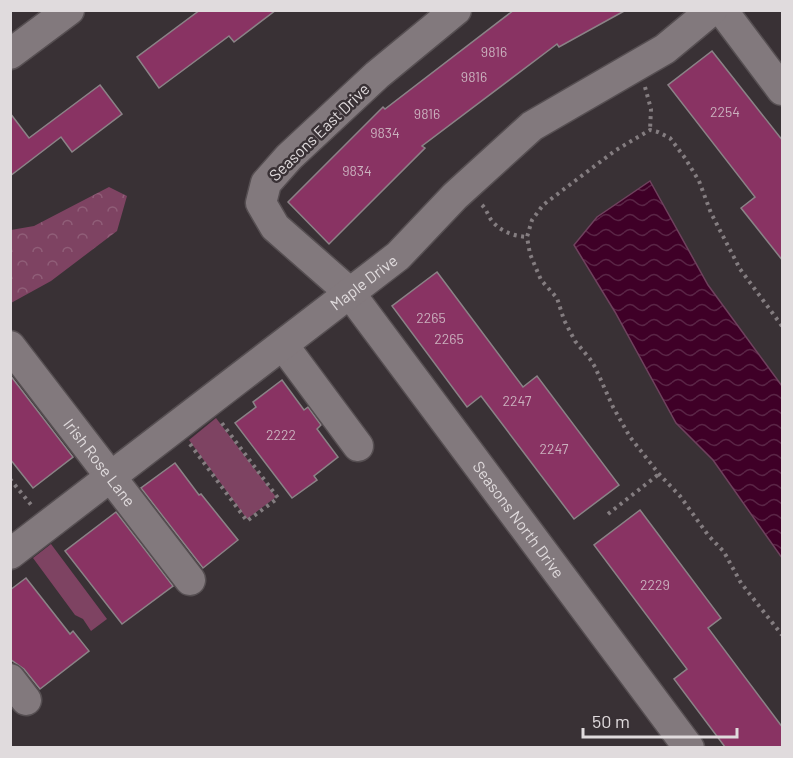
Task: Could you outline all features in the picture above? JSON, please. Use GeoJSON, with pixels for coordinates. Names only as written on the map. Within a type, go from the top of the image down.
{"type":"FeatureCollection","features":[{"type":"Feature","properties":{"kind":"street"},"geometry":{"type":"LineString","coordinates":[[10,54],[69,10]]}},
{"type":"Feature","properties":{"kind":"street","name":"Seasons East Drive"},"geometry":{"type":"LineString","coordinates":[[349,292],[275,227],[261,203],[266,183],[289,156],[377,75],[456,10]]}},
{"type":"Feature","properties":{"kind":"street","name":"Maple Drive"},"geometry":{"type":"LineString","coordinates":[[10,554],[398,256],[455,196],[532,126],[665,49],[712,10]]}},
{"type":"Feature","properties":{"kind":"street"},"geometry":{"type":"LineString","coordinates":[[722,10],[783,90]]}},
{"type":"Feature","properties":{"kind":"street","name":"Seasons North Drive"},"geometry":{"type":"LineString","coordinates":[[349,292],[689,747]]}},
{"type":"Feature","properties":{"kind":"street"},"geometry":{"type":"LineString","coordinates":[[283,345],[358,446]]}},
{"type":"Feature","properties":{"kind":"street","name":"Irish Rose Lane"},"geometry":{"type":"LineString","coordinates":[[10,346],[190,580]]}},
{"type":"Feature","properties":{"kind":"path"},"geometry":{"type":"LineString","coordinates":[[643,81],[649,95],[650,130]]}},
{"type":"Feature","properties":{"kind":"path"},"geometry":{"type":"LineString","coordinates":[[783,326],[740,269],[711,213],[699,181],[685,158],[669,138],[658,132],[650,130],[616,150],[543,205],[532,220],[527,237],[530,254],[541,280],[557,298],[564,321],[574,341],[590,359],[630,437],[724,552],[741,584],[783,635]]}},
{"type":"Feature","properties":{"kind":"path"},"geometry":{"type":"LineString","coordinates":[[476,197],[500,229],[515,236],[527,237]]}},
{"type":"Feature","properties":{"kind":"path"},"geometry":{"type":"LineString","coordinates":[[186,439],[247,521],[278,498],[216,416]]}},
{"type":"Feature","properties":{"kind":"path"},"geometry":{"type":"LineString","coordinates":[[608,514],[659,474]]}},
{"type":"Feature","properties":{"kind":"path"},"geometry":{"type":"LineString","coordinates":[[10,479],[34,509]]}},
{"type":"Feature","properties":{"kind":"green space"},"geometry":{"type":"Polygon","coordinates":[[[109,187],[127,196],[117,231],[51,281],[11,303],[11,230],[34,226],[109,187]]]}},
{"type":"Feature","properties":{"kind":"green space"},"geometry":{"type":"Polygon","coordinates":[[[216,418],[276,497],[247,519],[189,440],[216,418]]]}},
{"type":"Feature","properties":{"kind":"green space"},"geometry":{"type":"Polygon","coordinates":[[[51,544],[107,619],[91,631],[83,619],[75,615],[33,558],[51,544]]]}},
{"type":"Feature","properties":{"kind":"water"},"geometry":{"type":"Polygon","coordinates":[[[650,181],[708,285],[782,386],[782,558],[713,460],[676,423],[615,312],[574,245],[597,217],[650,181]]]}},
{"type":"Feature","properties":{"kind":"building"},"geometry":{"type":"Polygon","coordinates":[[[200,10],[276,10],[234,42],[229,36],[159,88],[137,57],[200,10]]]}},
{"type":"Feature","properties":{"kind":"building"},"geometry":{"type":"Polygon","coordinates":[[[514,10],[626,10],[559,47],[557,44],[422,146],[425,148],[329,244],[288,202],[383,107],[385,109],[514,10]]]}},
{"type":"Feature","properties":{"kind":"building"},"geometry":{"type":"Polygon","coordinates":[[[712,51],[783,141],[783,261],[741,208],[755,197],[668,85],[712,51]]]}},
{"type":"Feature","properties":{"kind":"building"},"geometry":{"type":"Polygon","coordinates":[[[100,85],[122,114],[72,152],[61,137],[10,176],[10,113],[29,138],[100,85]]]}},
{"type":"Feature","properties":{"kind":"building"},"geometry":{"type":"Polygon","coordinates":[[[437,272],[523,387],[537,376],[619,485],[574,519],[481,396],[467,407],[392,306],[437,272]]]}},
{"type":"Feature","properties":{"kind":"building"},"geometry":{"type":"Polygon","coordinates":[[[10,375],[73,457],[33,488],[10,459],[10,375]]]}},
{"type":"Feature","properties":{"kind":"building"},"geometry":{"type":"Polygon","coordinates":[[[282,380],[304,410],[308,407],[321,425],[317,429],[338,457],[314,476],[317,480],[292,498],[235,423],[256,407],[253,402],[282,380]]]}},
{"type":"Feature","properties":{"kind":"building"},"geometry":{"type":"Polygon","coordinates":[[[175,463],[238,540],[203,568],[141,488],[175,463]]]}},
{"type":"Feature","properties":{"kind":"building"},"geometry":{"type":"Polygon","coordinates":[[[640,510],[721,618],[708,628],[783,728],[783,747],[725,747],[674,679],[687,669],[594,545],[640,510]]]}},
{"type":"Feature","properties":{"kind":"building"},"geometry":{"type":"Polygon","coordinates":[[[116,512],[173,586],[122,624],[65,551],[116,512]]]}},
{"type":"Feature","properties":{"kind":"building"},"geometry":{"type":"Polygon","coordinates":[[[26,578],[70,634],[73,631],[89,651],[40,689],[24,669],[10,659],[10,590],[26,578]]]}}]}
